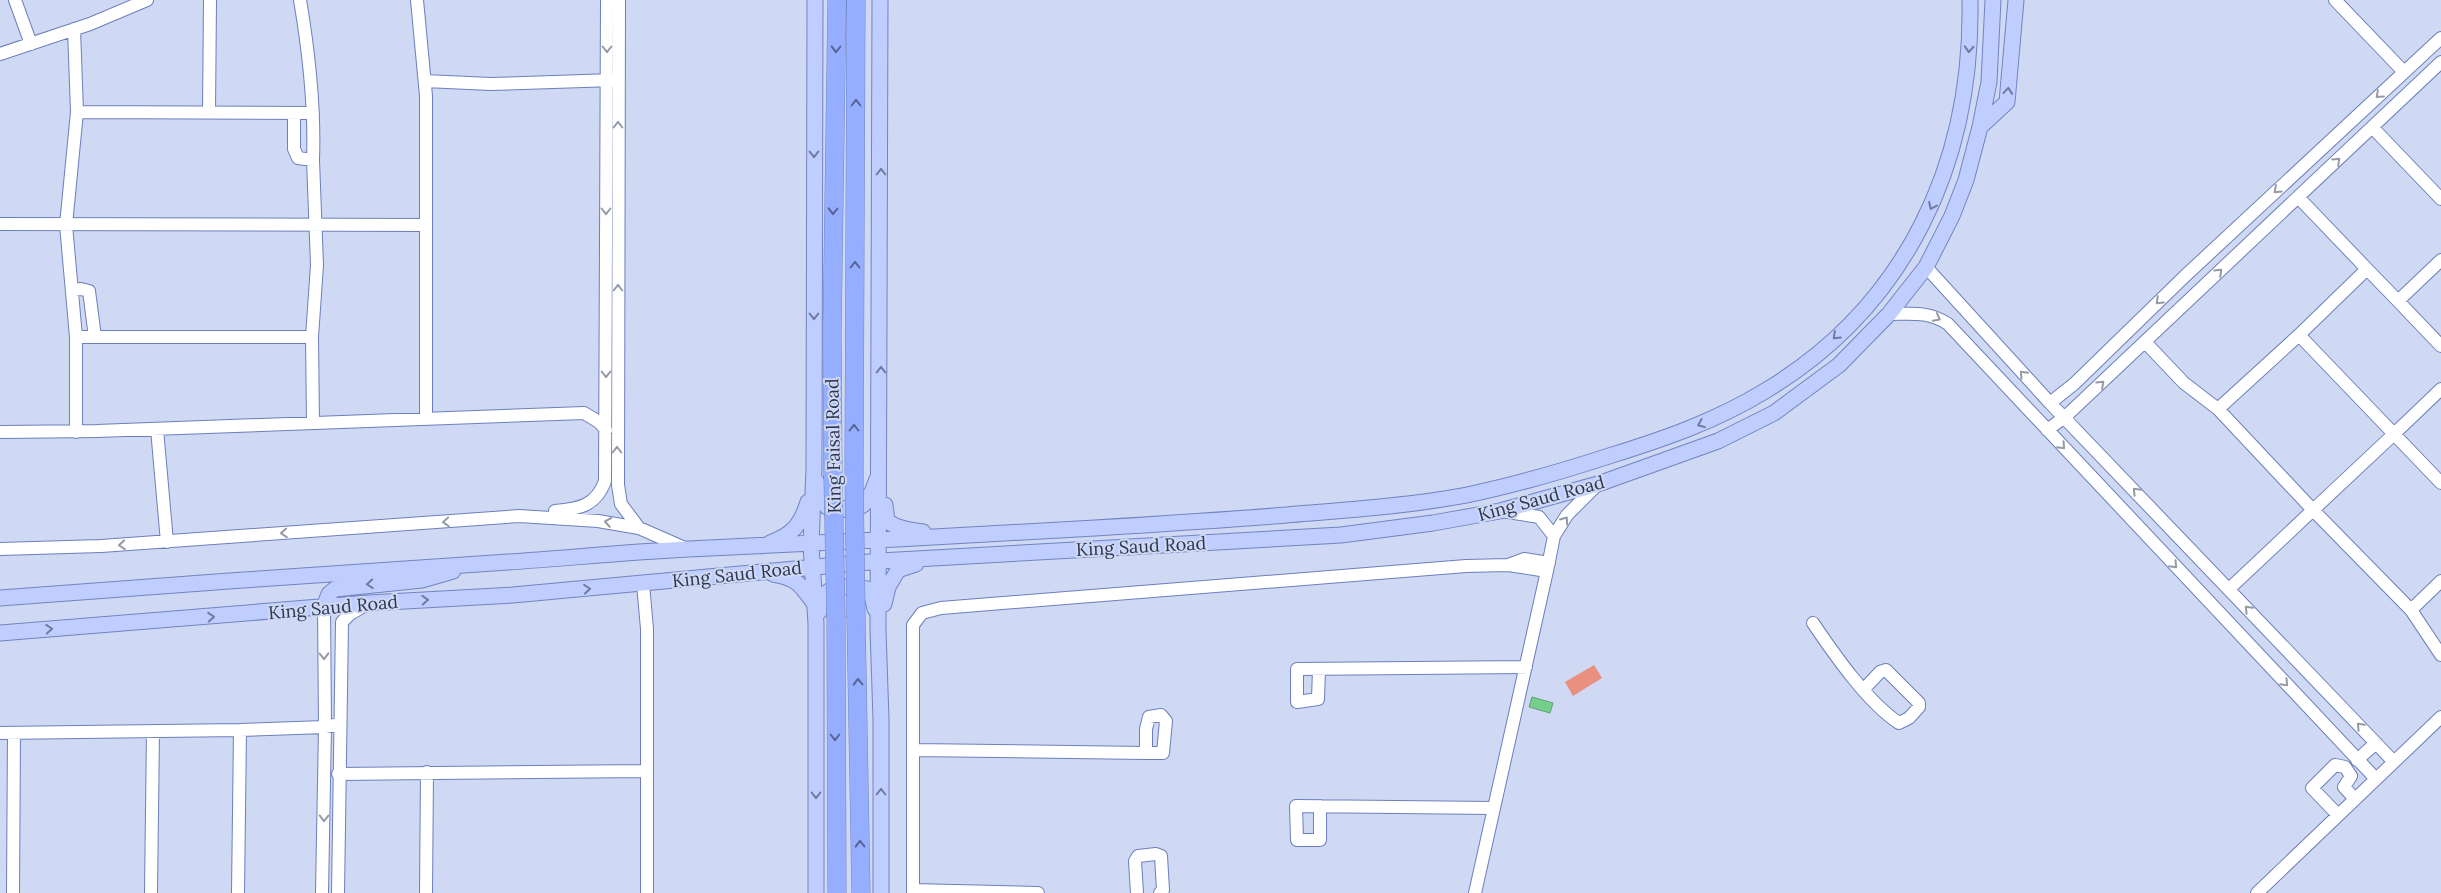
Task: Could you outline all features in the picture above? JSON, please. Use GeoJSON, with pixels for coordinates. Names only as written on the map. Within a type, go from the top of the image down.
{"type":"FeatureCollection","features":[{"type":"Feature","properties":{"kind":"highway","name":"King Faisal Road"},"geometry":{"type":"LineString","coordinates":[[837,0],[832,315],[837,893]]}},
{"type":"Feature","properties":{"kind":"highway","name":"King Faisal Road"},"geometry":{"type":"LineString","coordinates":[[856,0],[854,476],[860,893]]}},
{"type":"Feature","properties":{"kind":"main road"},"geometry":{"type":"LineString","coordinates":[[815,0],[814,468],[811,566],[816,624],[816,893]]}},
{"type":"Feature","properties":{"kind":"main road"},"geometry":{"type":"LineString","coordinates":[[880,0],[880,561],[878,630],[881,719],[881,893]]}},
{"type":"Feature","properties":{"kind":"main road","name":"King Saud Road"},"geometry":{"type":"LineString","coordinates":[[0,598],[334,572],[1160,524],[1347,510],[1466,495],[1583,465],[1664,439],[1722,416],[1769,389],[1807,363],[1875,297],[1903,259],[1929,211],[1950,158],[1963,103],[1969,59],[1970,0]]}},
{"type":"Feature","properties":{"kind":"main road","name":"King Saud Road"},"geometry":{"type":"LineString","coordinates":[[0,633],[369,603],[513,595],[643,584],[811,566],[1341,535],[1433,523],[1500,511],[1598,484],[1718,441],[1774,413],[1839,366],[1889,314],[1926,267],[1952,216],[1966,180],[1980,128],[1989,82],[1993,0]]}},
{"type":"Feature","properties":{"kind":"main road"},"geometry":{"type":"LineString","coordinates":[[1980,128],[2007,102],[2016,0]]}},
{"type":"Feature","properties":{"kind":"main road"},"geometry":{"type":"LineString","coordinates":[[814,468],[822,500],[827,507],[841,509],[860,507],[868,502],[880,471]]}},
{"type":"Feature","properties":{"kind":"main road"},"geometry":{"type":"LineString","coordinates":[[758,548],[787,536],[802,519],[808,503],[814,468]]}},
{"type":"Feature","properties":{"kind":"main road"},"geometry":{"type":"LineString","coordinates":[[880,471],[888,520],[905,530],[956,536]]}},
{"type":"Feature","properties":{"kind":"main road"},"geometry":{"type":"LineString","coordinates":[[878,630],[888,587],[898,570],[906,565],[953,557]]}},
{"type":"Feature","properties":{"kind":"main road"},"geometry":{"type":"LineString","coordinates":[[324,607],[329,594],[341,588],[422,580],[444,572],[504,562]]}},
{"type":"Feature","properties":{"kind":"main road"},"geometry":{"type":"LineString","coordinates":[[757,571],[789,577],[797,581],[814,603]]}},
{"type":"Feature","properties":{"kind":"main road"},"geometry":{"type":"LineString","coordinates":[[816,624],[821,598],[831,589],[860,587],[867,589],[872,596],[878,630]]}},
{"type":"Feature","properties":{"kind":"street"},"geometry":{"type":"LineString","coordinates":[[15,0],[32,44]]}},
{"type":"Feature","properties":{"kind":"street"},"geometry":{"type":"LineString","coordinates":[[0,54],[74,29],[147,0]]}},
{"type":"Feature","properties":{"kind":"street"},"geometry":{"type":"LineString","coordinates":[[209,112],[210,0]]}},
{"type":"Feature","properties":{"kind":"street"},"geometry":{"type":"LineString","coordinates":[[300,0],[306,34],[313,113],[317,264],[312,337],[313,423]]}},
{"type":"Feature","properties":{"kind":"street"},"geometry":{"type":"LineString","coordinates":[[417,0],[424,81],[426,419]]}},
{"type":"Feature","properties":{"kind":"street"},"geometry":{"type":"LineString","coordinates":[[607,0],[613,80],[618,485],[621,504],[639,528]]}},
{"type":"Feature","properties":{"kind":"street"},"geometry":{"type":"LineString","coordinates":[[0,549],[168,542],[519,516],[574,509],[594,501],[605,481],[613,80],[619,0]]}},
{"type":"Feature","properties":{"kind":"street"},"geometry":{"type":"LineString","coordinates":[[2335,0],[2404,72]]}},
{"type":"Feature","properties":{"kind":"street"},"geometry":{"type":"LineString","coordinates":[[74,29],[77,112],[66,225],[76,337],[76,432]]}},
{"type":"Feature","properties":{"kind":"street"},"geometry":{"type":"LineString","coordinates":[[2050,403],[2074,384],[2185,276],[2441,38]]}},
{"type":"Feature","properties":{"kind":"street"},"geometry":{"type":"LineString","coordinates":[[2047,430],[2065,418],[2441,62]]}},
{"type":"Feature","properties":{"kind":"street"},"geometry":{"type":"LineString","coordinates":[[424,81],[491,84],[613,80]]}},
{"type":"Feature","properties":{"kind":"street"},"geometry":{"type":"LineString","coordinates":[[77,112],[313,113]]}},
{"type":"Feature","properties":{"kind":"street"},"geometry":{"type":"LineString","coordinates":[[294,113],[294,149],[298,158],[313,160]]}},
{"type":"Feature","properties":{"kind":"street"},"geometry":{"type":"LineString","coordinates":[[2372,127],[2441,199]]}},
{"type":"Feature","properties":{"kind":"street"},"geometry":{"type":"LineString","coordinates":[[2298,197],[2441,346]]}},
{"type":"Feature","properties":{"kind":"street"},"geometry":{"type":"LineString","coordinates":[[0,224],[425,224]]}},
{"type":"Feature","properties":{"kind":"street"},"geometry":{"type":"LineString","coordinates":[[2398,301],[2441,260]]}},
{"type":"Feature","properties":{"kind":"street"},"geometry":{"type":"LineString","coordinates":[[1926,267],[2050,403],[2394,762]]}},
{"type":"Feature","properties":{"kind":"street"},"geometry":{"type":"LineString","coordinates":[[2218,409],[2300,335],[2367,269]]}},
{"type":"Feature","properties":{"kind":"street"},"geometry":{"type":"LineString","coordinates":[[72,290],[81,288],[89,291],[95,337]]}},
{"type":"Feature","properties":{"kind":"street"},"geometry":{"type":"LineString","coordinates":[[1889,314],[1927,313],[1943,321],[2376,779]]}},
{"type":"Feature","properties":{"kind":"street"},"geometry":{"type":"LineString","coordinates":[[2300,335],[2441,484]]}},
{"type":"Feature","properties":{"kind":"street"},"geometry":{"type":"LineString","coordinates":[[76,337],[312,337]]}},
{"type":"Feature","properties":{"kind":"street"},"geometry":{"type":"LineString","coordinates":[[2145,342],[2184,382],[2218,409],[2411,610],[2441,655]]}},
{"type":"Feature","properties":{"kind":"street"},"geometry":{"type":"LineString","coordinates":[[2229,589],[2441,389]]}},
{"type":"Feature","properties":{"kind":"street"},"geometry":{"type":"LineString","coordinates":[[0,432],[76,432],[584,413],[600,402],[606,393]]}},
{"type":"Feature","properties":{"kind":"street"},"geometry":{"type":"LineString","coordinates":[[584,413],[599,422],[606,430]]}},
{"type":"Feature","properties":{"kind":"street"},"geometry":{"type":"LineString","coordinates":[[157,429],[168,542]]}},
{"type":"Feature","properties":{"kind":"street"},"geometry":{"type":"LineString","coordinates":[[1475,893],[1554,536],[1567,515],[1598,484]]}},
{"type":"Feature","properties":{"kind":"street"},"geometry":{"type":"LineString","coordinates":[[1500,511],[1539,517],[1554,536]]}},
{"type":"Feature","properties":{"kind":"street"},"geometry":{"type":"LineString","coordinates":[[519,516],[598,521],[639,528],[687,550]]}},
{"type":"Feature","properties":{"kind":"street"},"geometry":{"type":"LineString","coordinates":[[1038,893],[913,891],[913,625],[922,613],[941,608],[1466,566],[1508,565],[1548,567]]}},
{"type":"Feature","properties":{"kind":"street"},"geometry":{"type":"LineString","coordinates":[[2411,610],[2441,581]]}},
{"type":"Feature","properties":{"kind":"street"},"geometry":{"type":"LineString","coordinates":[[643,584],[646,629],[647,893]]}},
{"type":"Feature","properties":{"kind":"street"},"geometry":{"type":"LineString","coordinates":[[338,893],[338,774],[342,622],[350,614],[369,603]]}},
{"type":"Feature","properties":{"kind":"street"},"geometry":{"type":"LineString","coordinates":[[322,893],[325,727],[324,607]]}},
{"type":"Feature","properties":{"kind":"street"},"geometry":{"type":"LineString","coordinates":[[1812,623],[1845,669],[1864,689]]}},
{"type":"Feature","properties":{"kind":"street"},"geometry":{"type":"LineString","coordinates":[[1319,669],[1526,667]]}},
{"type":"Feature","properties":{"kind":"street"},"geometry":{"type":"LineString","coordinates":[[2257,893],[2441,717]]}},
{"type":"Feature","properties":{"kind":"street"},"geometry":{"type":"LineString","coordinates":[[0,733],[240,730],[325,727],[340,724]]}},
{"type":"Feature","properties":{"kind":"street"},"geometry":{"type":"LineString","coordinates":[[238,893],[240,730]]}},
{"type":"Feature","properties":{"kind":"street"},"geometry":{"type":"LineString","coordinates":[[151,893],[153,731]]}},
{"type":"Feature","properties":{"kind":"street"},"geometry":{"type":"LineString","coordinates":[[13,893],[14,733]]}},
{"type":"Feature","properties":{"kind":"street"},"geometry":{"type":"LineString","coordinates":[[2358,760],[2376,743]]}},
{"type":"Feature","properties":{"kind":"street"},"geometry":{"type":"LineString","coordinates":[[914,750],[1146,753]]}},
{"type":"Feature","properties":{"kind":"street"},"geometry":{"type":"LineString","coordinates":[[2327,804],[2344,787],[2350,776],[2345,768],[2336,765],[2312,788],[2327,804],[2338,815]]}},
{"type":"Feature","properties":{"kind":"street"},"geometry":{"type":"LineString","coordinates":[[426,893],[427,772]]}},
{"type":"Feature","properties":{"kind":"street"},"geometry":{"type":"LineString","coordinates":[[338,774],[646,772]]}},
{"type":"Feature","properties":{"kind":"street"},"geometry":{"type":"LineString","coordinates":[[2344,787],[2355,799]]}},
{"type":"Feature","properties":{"kind":"street"},"geometry":{"type":"LineString","coordinates":[[1320,806],[1494,808]]}},
{"type":"Feature","properties":{"kind":"street"},"geometry":{"type":"LineString","coordinates":[[1137,893],[1135,861],[1138,856],[1156,854],[1160,856],[1163,874],[1163,890],[1160,893]]}},
{"type":"Feature","properties":{"kind":"shaded area"},"geometry":{"type":"Polygon","coordinates":[[[1594,665],[1602,678],[1573,696],[1565,682],[1594,665]]]}},
{"type":"Feature","properties":{"kind":"shaded area"},"geometry":{"type":"Polygon","coordinates":[[[1532,697],[1553,703],[1550,713],[1529,707],[1532,697]]]}}]}
